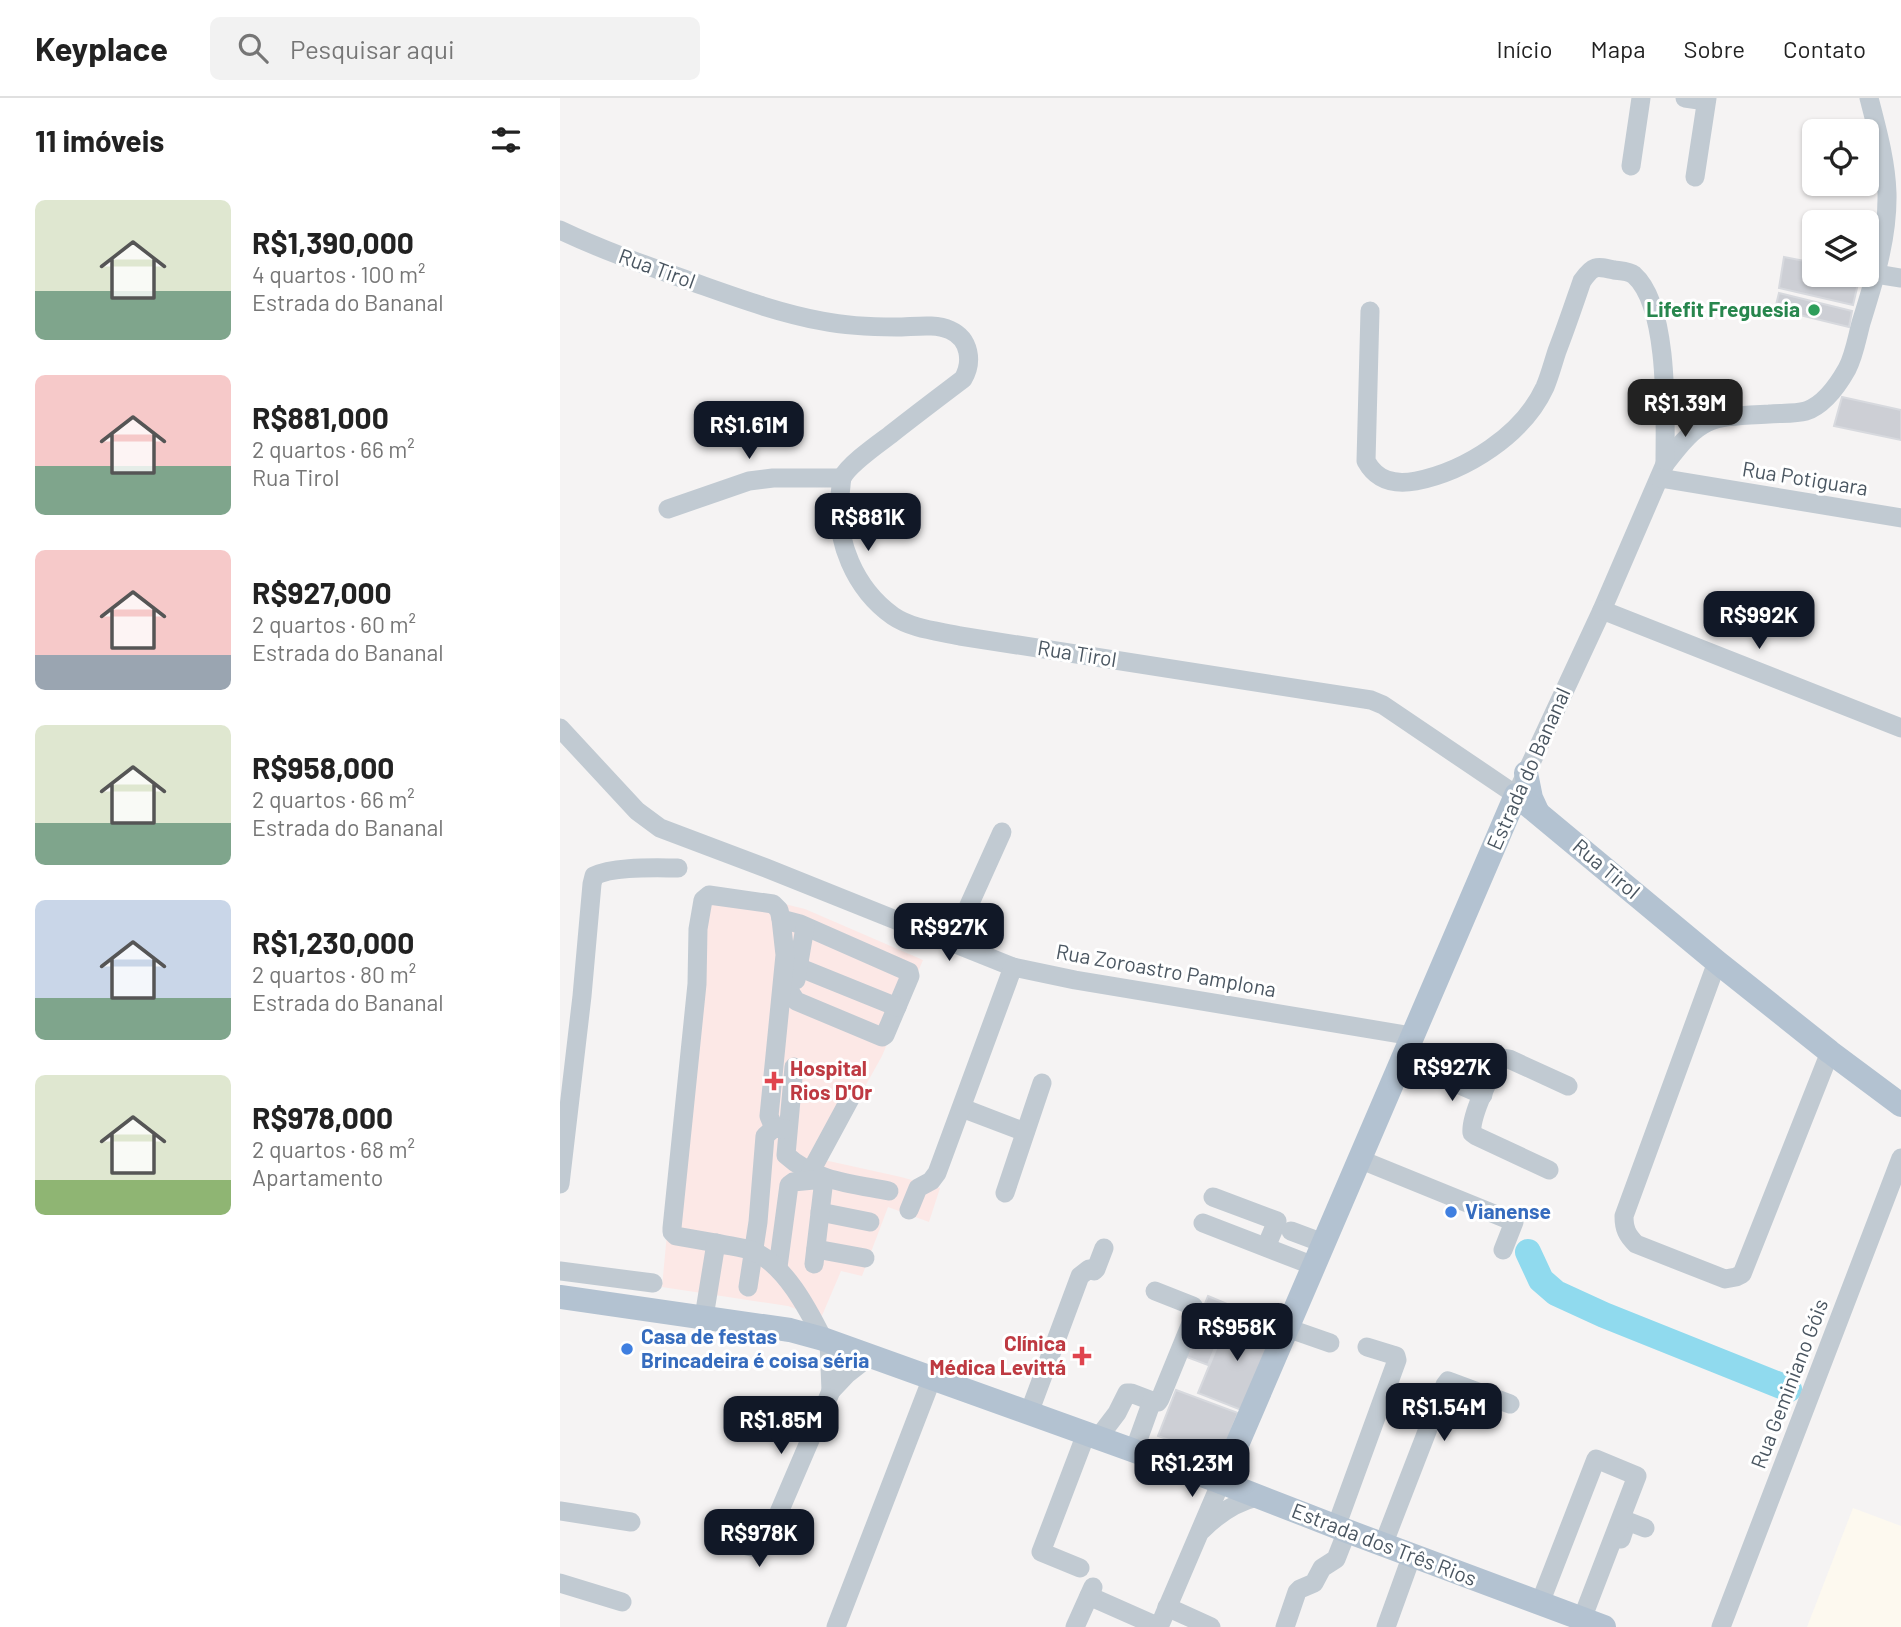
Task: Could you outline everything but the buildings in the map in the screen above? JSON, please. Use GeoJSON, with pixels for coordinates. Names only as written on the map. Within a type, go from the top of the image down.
{"type":"FeatureCollection","features":[{"type":"Feature","properties":{"kind":"main road","name":"Rua Tirol"},"geometry":{"type":"LineString","coordinates":[[1521,784],[1538,812],[1560,831],[1717,962],[1901,1105]]}},
{"type":"Feature","properties":{"kind":"main road","name":"Estrada do Bananal"},"geometry":{"type":"LineString","coordinates":[[1221,1482],[1521,784]]}},
{"type":"Feature","properties":{"kind":"main road"},"geometry":{"type":"LineString","coordinates":[[1491,851],[1507,835],[1521,827],[1542,826],[1560,831]]}},
{"type":"Feature","properties":{"kind":"main road","name":"Estrada dos Três Rios"},"geometry":{"type":"LineString","coordinates":[[560,1297],[790,1330],[826,1340],[1221,1482],[1592,1623]]}},
{"type":"Feature","properties":{"kind":"street"},"geometry":{"type":"LineString","coordinates":[[1631,166],[1642,98]]}},
{"type":"Feature","properties":{"kind":"street"},"geometry":{"type":"LineString","coordinates":[[1685,98],[1706,100],[1695,177]]}},
{"type":"Feature","properties":{"kind":"street","name":"Estrada do Bananal"},"geometry":{"type":"LineString","coordinates":[[1869,98],[1894,190],[1879,260]]}},
{"type":"Feature","properties":{"kind":"street","name":"Rua Tirol"},"geometry":{"type":"LineString","coordinates":[[560,230],[594,246],[768,309],[823,322],[862,327],[948,329],[964,341],[968,351],[967,371],[963,379],[866,453],[842,478],[839,507],[841,535],[848,558],[860,582],[876,601],[895,617],[918,626],[960,636],[1371,700],[1521,784]]}},
{"type":"Feature","properties":{"kind":"street"},"geometry":{"type":"LineString","coordinates":[[1370,312],[1366,461],[1373,473],[1389,481],[1407,483],[1436,477],[1461,467],[1496,444],[1524,418],[1545,386],[1582,281],[1588,272],[1597,267],[1632,273],[1648,296],[1660,337],[1665,414],[1662,471]]}},
{"type":"Feature","properties":{"kind":"street"},"geometry":{"type":"LineString","coordinates":[[1879,274],[1901,278]]}},
{"type":"Feature","properties":{"kind":"street","name":"Estrada do Bananal"},"geometry":{"type":"LineString","coordinates":[[1521,784],[1602,610],[1662,471],[1694,430],[1707,421],[1725,416],[1793,413],[1819,404],[1840,381],[1848,366],[1872,287]]}},
{"type":"Feature","properties":{"kind":"street","name":"Rua Potiguara"},"geometry":{"type":"LineString","coordinates":[[1662,471],[1901,518]]}},
{"type":"Feature","properties":{"kind":"street"},"geometry":{"type":"LineString","coordinates":[[668,509],[749,481],[774,478],[842,478]]}},
{"type":"Feature","properties":{"kind":"street"},"geometry":{"type":"LineString","coordinates":[[1602,610],[1901,729]]}},
{"type":"Feature","properties":{"kind":"street","name":"Rua Zoroastro Pamplona"},"geometry":{"type":"LineString","coordinates":[[560,728],[637,811],[660,828],[1013,967],[1075,980],[1412,1036]]}},
{"type":"Feature","properties":{"kind":"street"},"geometry":{"type":"LineString","coordinates":[[952,943],[1002,832]]}},
{"type":"Feature","properties":{"kind":"street"},"geometry":{"type":"LineString","coordinates":[[560,1184],[594,876],[644,868],[678,868]]}},
{"type":"Feature","properties":{"kind":"street"},"geometry":{"type":"LineString","coordinates":[[781,1128],[769,1116],[785,955],[779,910],[773,904],[709,895],[704,900],[698,929],[697,984],[672,1232],[676,1236],[753,1251],[778,1267],[826,1340],[831,1391]]}},
{"type":"Feature","properties":{"kind":"street"},"geometry":{"type":"LineString","coordinates":[[793,998],[806,926]]}},
{"type":"Feature","properties":{"kind":"street"},"geometry":{"type":"LineString","coordinates":[[806,926],[909,972],[885,1035],[882,1037],[799,1003],[793,998],[789,990],[792,942],[782,927],[806,926]]}},
{"type":"Feature","properties":{"kind":"street"},"geometry":{"type":"LineString","coordinates":[[1717,962],[1624,1216],[1624,1228],[1628,1237],[1636,1244],[1725,1279],[1742,1274],[1830,1052]]}},
{"type":"Feature","properties":{"kind":"street"},"geometry":{"type":"LineString","coordinates":[[799,967],[897,1007]]}},
{"type":"Feature","properties":{"kind":"street"},"geometry":{"type":"LineString","coordinates":[[909,1210],[918,1188],[931,1181],[937,1173],[1013,967]]}},
{"type":"Feature","properties":{"kind":"street"},"geometry":{"type":"LineString","coordinates":[[1549,1170],[1472,1133],[1472,1126],[1483,1095],[1503,1058],[1568,1086]]}},
{"type":"Feature","properties":{"kind":"street"},"geometry":{"type":"LineString","coordinates":[[1402,1060],[1483,1095]]}},
{"type":"Feature","properties":{"kind":"street"},"geometry":{"type":"LineString","coordinates":[[753,1251],[775,1228],[786,1155],[781,1128],[794,1067]]}},
{"type":"Feature","properties":{"kind":"street"},"geometry":{"type":"LineString","coordinates":[[1005,1193],[1042,1083]]}},
{"type":"Feature","properties":{"kind":"street"},"geometry":{"type":"LineString","coordinates":[[851,1097],[817,1175],[820,1212],[815,1257],[865,1258]]}},
{"type":"Feature","properties":{"kind":"street"},"geometry":{"type":"LineString","coordinates":[[962,1108],[1025,1132]]}},
{"type":"Feature","properties":{"kind":"street"},"geometry":{"type":"LineString","coordinates":[[748,1287],[758,1222],[765,1136],[781,1128]]}},
{"type":"Feature","properties":{"kind":"street"},"geometry":{"type":"LineString","coordinates":[[786,1155],[794,1163],[817,1175],[889,1191]]}},
{"type":"Feature","properties":{"kind":"street","name":"Rua Geminiano Góis"},"geometry":{"type":"LineString","coordinates":[[1721,1627],[1901,1158]]}},
{"type":"Feature","properties":{"kind":"street"},"geometry":{"type":"LineString","coordinates":[[1359,1159],[1514,1222],[1503,1250]]}},
{"type":"Feature","properties":{"kind":"street"},"geometry":{"type":"LineString","coordinates":[[778,1267],[789,1185],[817,1175]]}},
{"type":"Feature","properties":{"kind":"street"},"geometry":{"type":"LineString","coordinates":[[1213,1197],[1277,1221],[1266,1247]]}},
{"type":"Feature","properties":{"kind":"street"},"geometry":{"type":"LineString","coordinates":[[820,1212],[870,1222]]}},
{"type":"Feature","properties":{"kind":"street"},"geometry":{"type":"LineString","coordinates":[[1203,1223],[1314,1266]]}},
{"type":"Feature","properties":{"kind":"street"},"geometry":{"type":"LineString","coordinates":[[1291,1231],[1323,1243]]}},
{"type":"Feature","properties":{"kind":"street"},"geometry":{"type":"LineString","coordinates":[[704,1317],[716,1243]]}},
{"type":"Feature","properties":{"kind":"street"},"geometry":{"type":"LineString","coordinates":[[1030,1413],[1080,1276],[1089,1269],[1096,1269],[1104,1248]]}},
{"type":"Feature","properties":{"kind":"street"},"geometry":{"type":"LineString","coordinates":[[560,1271],[653,1283]]}},
{"type":"Feature","properties":{"kind":"street"},"geometry":{"type":"LineString","coordinates":[[1080,1568],[1041,1552],[1092,1436],[1117,1413],[1127,1393],[1158,1402],[1196,1311],[1193,1306],[1155,1292]]}},
{"type":"Feature","properties":{"kind":"street"},"geometry":{"type":"LineString","coordinates":[[1287,1328],[1330,1343]]}},
{"type":"Feature","properties":{"kind":"street"},"geometry":{"type":"LineString","coordinates":[[1285,1627],[1297,1592],[1314,1583],[1322,1568],[1336,1559],[1342,1529],[1397,1360],[1396,1356],[1367,1347]]}},
{"type":"Feature","properties":{"kind":"street"},"geometry":{"type":"LineString","coordinates":[[725,1541],[756,1549],[765,1545],[831,1391],[870,1356]]}},
{"type":"Feature","properties":{"kind":"street"},"geometry":{"type":"LineString","coordinates":[[836,1627],[932,1378]]}},
{"type":"Feature","properties":{"kind":"street"},"geometry":{"type":"LineString","coordinates":[[1383,1545],[1448,1381],[1510,1404]]}},
{"type":"Feature","properties":{"kind":"street"},"geometry":{"type":"LineString","coordinates":[[1134,1451],[1152,1401]]}},
{"type":"Feature","properties":{"kind":"street"},"geometry":{"type":"LineString","coordinates":[[1540,1603],[1596,1459],[1637,1476],[1592,1623]]}},
{"type":"Feature","properties":{"kind":"street","name":"Estrada do Bananal"},"geometry":{"type":"LineString","coordinates":[[1159,1627],[1221,1482]]}},
{"type":"Feature","properties":{"kind":"street","name":"Estrada do Bananal"},"geometry":{"type":"LineString","coordinates":[[1199,1533],[1229,1508],[1257,1497]]}},
{"type":"Feature","properties":{"kind":"street"},"geometry":{"type":"LineString","coordinates":[[560,1511],[631,1522]]}},
{"type":"Feature","properties":{"kind":"street"},"geometry":{"type":"LineString","coordinates":[[1592,1623],[1628,1521],[1645,1528]]}},
{"type":"Feature","properties":{"kind":"street"},"geometry":{"type":"LineString","coordinates":[[1386,1627],[1412,1555]]}},
{"type":"Feature","properties":{"kind":"street"},"geometry":{"type":"LineString","coordinates":[[560,1583],[622,1602]]}},
{"type":"Feature","properties":{"kind":"street"},"geometry":{"type":"LineString","coordinates":[[1081,1625],[1091,1592],[1159,1627]]}},
{"type":"Feature","properties":{"kind":"street"},"geometry":{"type":"LineString","coordinates":[[1167,1608],[1211,1627]]}},
{"type":"Feature","properties":{"kind":"shaded area","name":"Hospital Rios D'Or"},"geometry":{"type":"Polygon","coordinates":[[[702,893],[756,897],[805,909],[923,960],[882,1056],[824,1160],[940,1188],[929,1222],[888,1207],[862,1276],[841,1271],[821,1318],[788,1306],[662,1287],[693,957],[702,893]]]}},
{"type":"Feature","properties":{"kind":"shaded area"},"geometry":{"type":"Polygon","coordinates":[[[1853,1508],[1901,1526],[1901,1627],[1807,1627],[1853,1508]]]}},
{"type":"Feature","properties":{"kind":"waterway"},"geometry":{"type":"LineString","coordinates":[[1528,1252],[1541,1280],[1556,1293],[1789,1389]]}},
{"type":"Feature","properties":{"kind":"place","name":"Lifefit Freguesia"},"geometry":{"type":"Point","coordinates":[1814,310]}},
{"type":"Feature","properties":{"kind":"place","name":"Hospital Rios D'Or"},"geometry":{"type":"Point","coordinates":[774,1081]}},
{"type":"Feature","properties":{"kind":"place","name":"Vianense"},"geometry":{"type":"Point","coordinates":[1451,1212]}},
{"type":"Feature","properties":{"kind":"place","name":"Casa de festas Brincadeira é coisa séria"},"geometry":{"type":"Point","coordinates":[627,1349]}},
{"type":"Feature","properties":{"kind":"place","name":"Clínica Médica Levittá"},"geometry":{"type":"Point","coordinates":[1082,1356]}}]}
